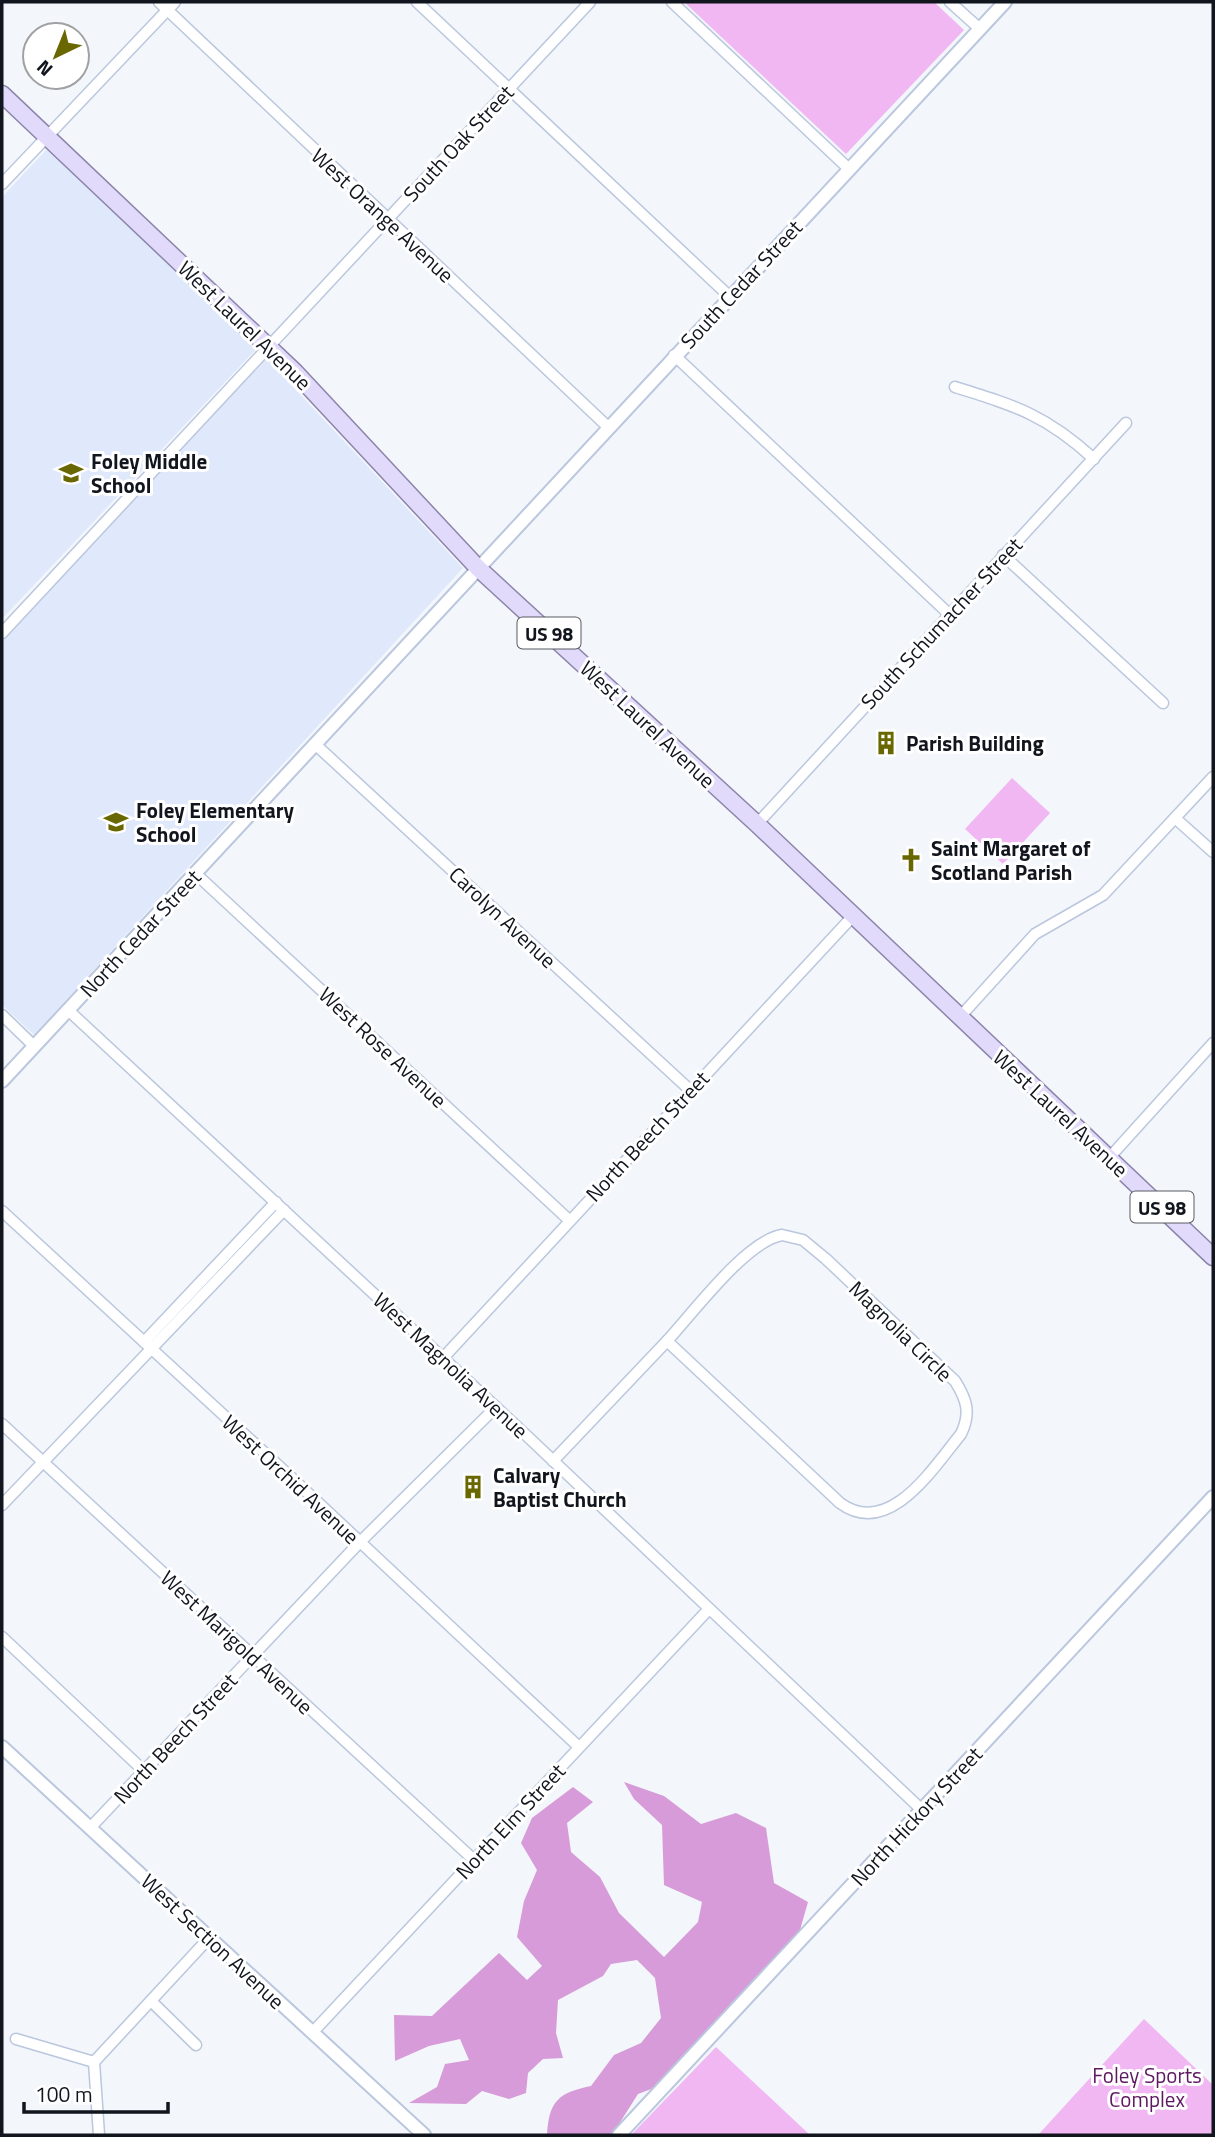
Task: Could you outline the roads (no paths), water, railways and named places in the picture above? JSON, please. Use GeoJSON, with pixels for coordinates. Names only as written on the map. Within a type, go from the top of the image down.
{"type":"FeatureCollection","features":[{"type":"Feature","properties":{"kind":"main road","name":"West Laurel Avenue"},"geometry":{"type":"LineString","coordinates":[[2,94],[268,346],[478,568],[757,824],[1213,1257]]}},
{"type":"Feature","properties":{"kind":"street","name":"West Orange Avenue"},"geometry":{"type":"LineString","coordinates":[[159,2],[171,6],[387,219],[608,426]]}},
{"type":"Feature","properties":{"kind":"street"},"geometry":{"type":"LineString","coordinates":[[417,2],[729,296]]}},
{"type":"Feature","properties":{"kind":"street","name":"South Oak Street"},"geometry":{"type":"LineString","coordinates":[[2,634],[590,2]]}},
{"type":"Feature","properties":{"kind":"street"},"geometry":{"type":"LineString","coordinates":[[672,2],[849,169]]}},
{"type":"Feature","properties":{"kind":"street"},"geometry":{"type":"LineString","coordinates":[[950,2],[980,29]]}},
{"type":"Feature","properties":{"kind":"street","name":"South Cedar Street"},"geometry":{"type":"LineString","coordinates":[[478,568],[1005,2]]}},
{"type":"Feature","properties":{"kind":"street"},"geometry":{"type":"LineString","coordinates":[[2,184],[171,6]]}},
{"type":"Feature","properties":{"kind":"street"},"geometry":{"type":"LineString","coordinates":[[674,355],[949,614]]}},
{"type":"Feature","properties":{"kind":"street"},"geometry":{"type":"LineString","coordinates":[[955,387],[1036,414],[1069,436],[1094,459]]}},
{"type":"Feature","properties":{"kind":"street","name":"South Schumacher Street"},"geometry":{"type":"LineString","coordinates":[[757,824],[1126,423]]}},
{"type":"Feature","properties":{"kind":"street"},"geometry":{"type":"LineString","coordinates":[[1003,555],[1163,703]]}},
{"type":"Feature","properties":{"kind":"street","name":"North Cedar Street"},"geometry":{"type":"LineString","coordinates":[[2,1081],[478,568]]}},
{"type":"Feature","properties":{"kind":"street","name":"Carolyn Avenue"},"geometry":{"type":"LineString","coordinates":[[316,745],[690,1090]]}},
{"type":"Feature","properties":{"kind":"street"},"geometry":{"type":"LineString","coordinates":[[959,1018],[1035,934],[1054,920],[1095,902],[1213,777]]}},
{"type":"Feature","properties":{"kind":"street"},"geometry":{"type":"LineString","coordinates":[[1175,818],[1213,852]]}},
{"type":"Feature","properties":{"kind":"street","name":"West Rose Avenue"},"geometry":{"type":"LineString","coordinates":[[195,874],[569,1220]]}},
{"type":"Feature","properties":{"kind":"street","name":"North Beech Street"},"geometry":{"type":"LineString","coordinates":[[443,1358],[853,916]]}},
{"type":"Feature","properties":{"kind":"street","name":"West Magnolia Avenue"},"geometry":{"type":"LineString","coordinates":[[68,1010],[553,1461],[922,1810]]}},
{"type":"Feature","properties":{"kind":"street"},"geometry":{"type":"LineString","coordinates":[[2,1015],[34,1046]]}},
{"type":"Feature","properties":{"kind":"street"},"geometry":{"type":"LineString","coordinates":[[1109,1158],[1213,1043]]}},
{"type":"Feature","properties":{"kind":"street"},"geometry":{"type":"LineString","coordinates":[[2,1505],[275,1202]]}},
{"type":"Feature","properties":{"kind":"street"},"geometry":{"type":"LineString","coordinates":[[147,1345],[284,1210]]}},
{"type":"Feature","properties":{"kind":"street","name":"West Orchid Avenue"},"geometry":{"type":"LineString","coordinates":[[2,1212],[579,1747]]}},
{"type":"Feature","properties":{"kind":"street","name":"Magnolia Circle"},"geometry":{"type":"LineString","coordinates":[[553,1461],[751,1250],[771,1237],[793,1236],[803,1240],[955,1381],[966,1399],[966,1423],[939,1461],[900,1502],[879,1514],[858,1513],[818,1484],[667,1341]]}},
{"type":"Feature","properties":{"kind":"street","name":"North Beech Street"},"geometry":{"type":"LineString","coordinates":[[90,1828],[359,1543],[495,1408]]}},
{"type":"Feature","properties":{"kind":"street","name":"West Marigold Avenue"},"geometry":{"type":"LineString","coordinates":[[2,1424],[474,1860]]}},
{"type":"Feature","properties":{"kind":"street","name":"North Hickory Street"},"geometry":{"type":"LineString","coordinates":[[619,2135],[1213,1497]]}},
{"type":"Feature","properties":{"kind":"street","name":"North Elm Street"},"geometry":{"type":"LineString","coordinates":[[312,2033],[708,1610]]}},
{"type":"Feature","properties":{"kind":"street"},"geometry":{"type":"LineString","coordinates":[[2,1637],[144,1771]]}},
{"type":"Feature","properties":{"kind":"street","name":"West Section Avenue"},"geometry":{"type":"LineString","coordinates":[[2,1746],[424,2135]]}},
{"type":"Feature","properties":{"kind":"street"},"geometry":{"type":"LineString","coordinates":[[99,2135],[94,2062],[209,1938]]}},
{"type":"Feature","properties":{"kind":"street"},"geometry":{"type":"LineString","coordinates":[[151,2001],[196,2045]]}},
{"type":"Feature","properties":{"kind":"street"},"geometry":{"type":"LineString","coordinates":[[16,2039],[94,2062]]}},
{"type":"Feature","properties":{"kind":"place","name":"Foley Middle School"},"geometry":{"type":"Point","coordinates":[71,473]}},
{"type":"Feature","properties":{"kind":"place","name":"Parish Building"},"geometry":{"type":"Point","coordinates":[886,743]}},
{"type":"Feature","properties":{"kind":"place","name":"Foley Elementary School"},"geometry":{"type":"Point","coordinates":[116,822]}},
{"type":"Feature","properties":{"kind":"place","name":"Saint Margaret of Scotland Parish"},"geometry":{"type":"Point","coordinates":[911,860]}},
{"type":"Feature","properties":{"kind":"place","name":"Calvary Baptist Church"},"geometry":{"type":"Point","coordinates":[473,1487]}},
{"type":"Feature","properties":{"kind":"park label","name":"Foley Sports Complex"},"geometry":{"type":"Point","coordinates":[1147,2087]}}]}
